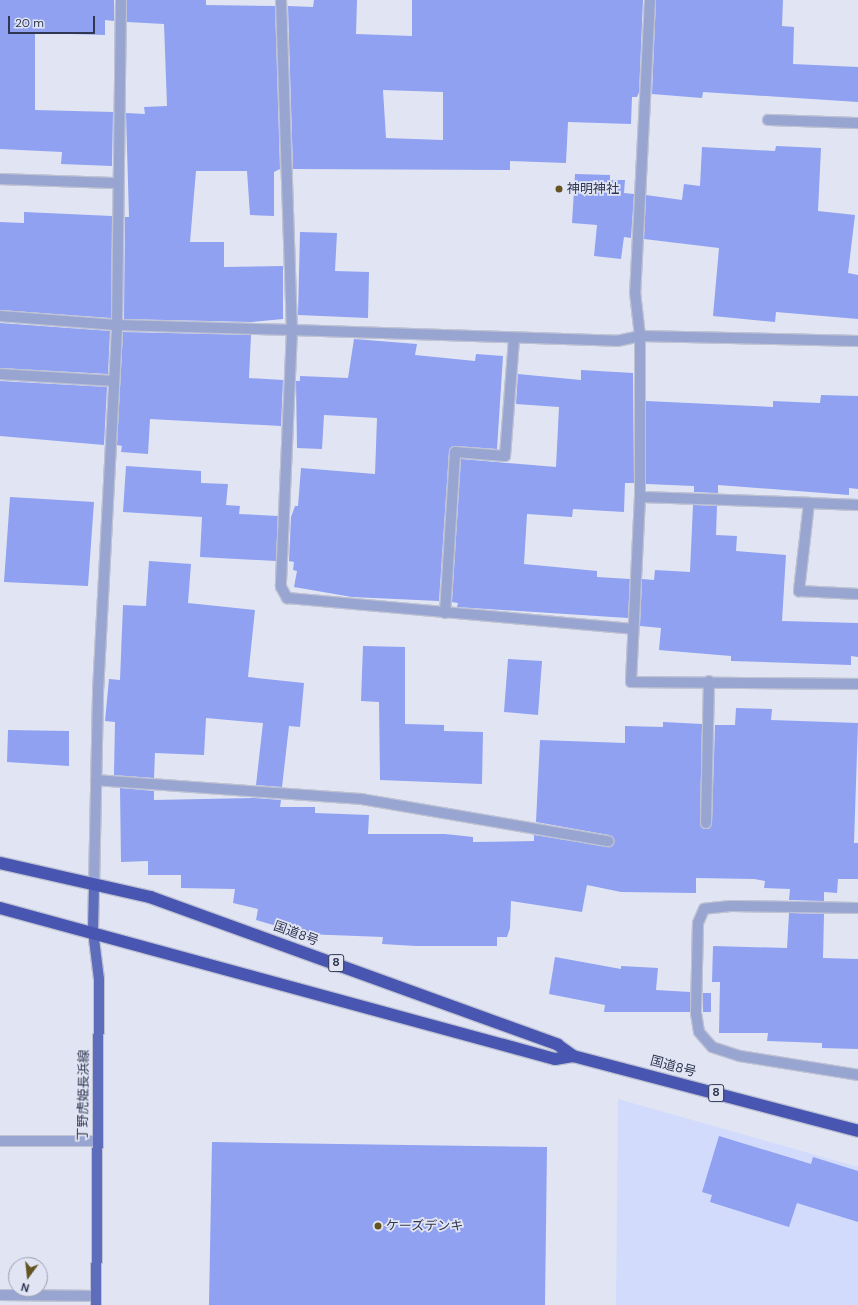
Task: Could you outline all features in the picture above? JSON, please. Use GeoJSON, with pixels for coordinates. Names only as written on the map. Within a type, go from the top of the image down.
{"type":"FeatureCollection","features":[{"type":"Feature","properties":{"kind":"highway","name":"国道8号"},"geometry":{"type":"LineString","coordinates":[[0,863],[94,886],[150,897],[298,949],[558,1045],[573,1056],[858,1130]]}},
{"type":"Feature","properties":{"kind":"highway","name":"国道8号"},"geometry":{"type":"LineString","coordinates":[[1,908],[93,931],[555,1059],[573,1056]]}},
{"type":"Feature","properties":{"kind":"main road","name":"丁野虎姫長浜線"},"geometry":{"type":"LineString","coordinates":[[94,886],[93,931],[99,979],[96,1141],[96,1300]]}},
{"type":"Feature","properties":{"kind":"street"},"geometry":{"type":"LineString","coordinates":[[94,886],[96,780],[113,381],[117,325],[116,183],[121,0]]}},
{"type":"Feature","properties":{"kind":"street"},"geometry":{"type":"LineString","coordinates":[[281,0],[292,330],[282,592],[287,598],[631,629]]}},
{"type":"Feature","properties":{"kind":"street"},"geometry":{"type":"LineString","coordinates":[[650,0],[635,292],[640,336],[640,497],[631,629],[631,682],[709,681],[858,684]]}},
{"type":"Feature","properties":{"kind":"street"},"geometry":{"type":"LineString","coordinates":[[768,120],[858,123]]}},
{"type":"Feature","properties":{"kind":"street"},"geometry":{"type":"LineString","coordinates":[[0,179],[116,183]]}},
{"type":"Feature","properties":{"kind":"street"},"geometry":{"type":"LineString","coordinates":[[0,316],[117,325],[514,338],[617,341],[640,336],[858,341]]}},
{"type":"Feature","properties":{"kind":"street"},"geometry":{"type":"LineString","coordinates":[[445,612],[455,452],[506,456],[514,338]]}},
{"type":"Feature","properties":{"kind":"street"},"geometry":{"type":"LineString","coordinates":[[0,374],[113,381]]}},
{"type":"Feature","properties":{"kind":"street"},"geometry":{"type":"LineString","coordinates":[[640,497],[858,505]]}},
{"type":"Feature","properties":{"kind":"street"},"geometry":{"type":"LineString","coordinates":[[809,503],[800,591],[858,594]]}},
{"type":"Feature","properties":{"kind":"street"},"geometry":{"type":"LineString","coordinates":[[706,823],[709,681]]}},
{"type":"Feature","properties":{"kind":"street"},"geometry":{"type":"LineString","coordinates":[[96,780],[361,799],[608,841]]}},
{"type":"Feature","properties":{"kind":"street"},"geometry":{"type":"LineString","coordinates":[[858,908],[731,906],[704,909],[698,923],[696,1013],[700,1032],[712,1047],[740,1056],[858,1075]]}},
{"type":"Feature","properties":{"kind":"street"},"geometry":{"type":"LineString","coordinates":[[0,1141],[96,1141]]}},
{"type":"Feature","properties":{"kind":"street"},"geometry":{"type":"LineString","coordinates":[[0,1295],[96,1300]]}},
{"type":"Feature","properties":{"kind":"shaded area"},"geometry":{"type":"Polygon","coordinates":[[[618,1099],[858,1167],[858,1305],[616,1305],[618,1099]]]}},
{"type":"Feature","properties":{"kind":"building"},"geometry":{"type":"Polygon","coordinates":[[[0,0],[114,0],[114,21],[105,20],[105,35],[35,33],[35,110],[113,112],[112,166],[61,164],[62,152],[0,149],[0,0]]]}},
{"type":"Feature","properties":{"kind":"building"},"geometry":{"type":"Polygon","coordinates":[[[127,0],[206,0],[206,5],[275,6],[280,169],[274,172],[274,216],[250,215],[247,171],[196,171],[190,242],[224,242],[224,267],[283,266],[283,319],[252,322],[124,319],[125,217],[129,217],[126,113],[145,114],[144,107],[167,106],[164,24],[127,22],[127,0]]]}},
{"type":"Feature","properties":{"kind":"building"},"geometry":{"type":"Polygon","coordinates":[[[314,0],[357,0],[356,34],[412,36],[412,0],[643,0],[639,92],[637,97],[632,97],[631,124],[568,122],[566,163],[510,161],[510,170],[293,169],[288,6],[313,7],[314,0]],[[383,90],[386,138],[443,140],[443,92],[383,90]]]}},
{"type":"Feature","properties":{"kind":"building"},"geometry":{"type":"Polygon","coordinates":[[[656,0],[783,0],[782,26],[794,27],[793,64],[858,67],[858,102],[703,92],[702,98],[652,94],[656,0]]]}},
{"type":"Feature","properties":{"kind":"building"},"geometry":{"type":"Polygon","coordinates":[[[776,146],[821,148],[818,211],[855,215],[848,273],[858,275],[858,319],[776,312],[775,322],[713,316],[719,248],[644,239],[646,195],[682,200],[684,184],[700,186],[702,147],[775,151],[776,146]]]}},
{"type":"Feature","properties":{"kind":"building"},"geometry":{"type":"Polygon","coordinates":[[[575,174],[610,175],[610,180],[625,180],[624,193],[634,194],[631,238],[624,237],[621,259],[594,256],[597,225],[572,223],[575,174]]]}},
{"type":"Feature","properties":{"kind":"building"},"geometry":{"type":"Polygon","coordinates":[[[24,212],[112,216],[111,318],[0,310],[0,222],[24,223],[24,212]]]}},
{"type":"Feature","properties":{"kind":"building"},"geometry":{"type":"Polygon","coordinates":[[[300,232],[337,233],[335,271],[369,272],[368,318],[298,315],[300,232]]]}},
{"type":"Feature","properties":{"kind":"building"},"geometry":{"type":"Polygon","coordinates":[[[0,323],[110,331],[108,374],[0,368],[0,323]]]}},
{"type":"Feature","properties":{"kind":"building"},"geometry":{"type":"Polygon","coordinates":[[[123,332],[251,335],[249,378],[283,380],[281,426],[150,419],[148,454],[121,452],[122,446],[117,445],[123,332]]]}},
{"type":"Feature","properties":{"kind":"building"},"geometry":{"type":"Polygon","coordinates":[[[354,339],[417,344],[415,355],[475,361],[476,354],[503,356],[497,449],[456,446],[449,451],[439,601],[352,597],[294,587],[297,571],[293,570],[294,562],[289,561],[291,517],[295,506],[298,506],[301,468],[375,474],[377,418],[324,415],[322,449],[297,448],[296,381],[300,381],[300,376],[348,378],[354,339]]]}},
{"type":"Feature","properties":{"kind":"building"},"geometry":{"type":"Polygon","coordinates":[[[581,370],[633,373],[634,483],[625,483],[624,512],[573,509],[572,517],[527,514],[524,564],[597,571],[597,577],[630,579],[628,618],[457,607],[458,603],[452,602],[461,459],[556,467],[559,407],[516,404],[518,374],[581,380],[581,370]]]}},
{"type":"Feature","properties":{"kind":"building"},"geometry":{"type":"Polygon","coordinates":[[[0,381],[107,387],[104,445],[0,436],[0,381]]]}},
{"type":"Feature","properties":{"kind":"building"},"geometry":{"type":"Polygon","coordinates":[[[821,395],[858,396],[858,489],[849,488],[849,495],[718,485],[718,493],[694,492],[694,486],[646,484],[646,401],[773,407],[773,401],[820,403],[821,395]]]}},
{"type":"Feature","properties":{"kind":"building"},"geometry":{"type":"Polygon","coordinates":[[[126,466],[201,471],[201,483],[228,484],[226,505],[240,506],[239,514],[278,516],[276,561],[200,557],[202,517],[123,512],[126,466]]]}},
{"type":"Feature","properties":{"kind":"building"},"geometry":{"type":"Polygon","coordinates":[[[10,497],[94,502],[88,586],[4,582],[10,497]]]}},
{"type":"Feature","properties":{"kind":"building"},"geometry":{"type":"Polygon","coordinates":[[[693,505],[717,506],[716,535],[737,536],[736,551],[786,555],[782,621],[858,623],[858,657],[851,656],[851,665],[731,661],[731,656],[659,650],[661,628],[640,626],[642,579],[654,580],[655,570],[690,572],[693,505]]]}},
{"type":"Feature","properties":{"kind":"building"},"geometry":{"type":"Polygon","coordinates":[[[149,561],[191,564],[188,603],[255,610],[248,677],[304,683],[300,727],[289,726],[282,787],[256,785],[263,723],[206,718],[204,755],[155,753],[154,778],[114,775],[115,722],[105,721],[109,679],[120,680],[123,605],[146,606],[149,561]]]}},
{"type":"Feature","properties":{"kind":"building"},"geometry":{"type":"Polygon","coordinates":[[[363,646],[405,647],[405,724],[444,725],[444,731],[483,732],[482,784],[380,780],[379,702],[361,701],[363,646]]]}},
{"type":"Feature","properties":{"kind":"building"},"geometry":{"type":"Polygon","coordinates":[[[508,659],[542,661],[538,715],[504,712],[508,659]]]}},
{"type":"Feature","properties":{"kind":"building"},"geometry":{"type":"Polygon","coordinates":[[[736,708],[772,709],[771,720],[858,723],[854,843],[858,843],[858,879],[838,879],[837,893],[824,892],[824,901],[789,900],[790,889],[764,888],[765,881],[754,879],[696,878],[696,893],[621,892],[587,885],[582,912],[511,901],[510,928],[507,937],[497,937],[497,946],[416,946],[382,944],[383,937],[304,934],[256,920],[258,909],[233,903],[235,889],[181,888],[181,875],[148,875],[148,861],[121,862],[120,788],[154,791],[154,800],[254,798],[281,800],[280,807],[315,807],[315,813],[369,815],[368,834],[445,834],[473,837],[473,842],[534,841],[534,835],[610,847],[614,842],[609,835],[536,822],[540,740],[625,743],[625,726],[663,727],[663,722],[702,724],[700,823],[702,828],[709,829],[712,823],[715,725],[735,725],[736,708]]]}},
{"type":"Feature","properties":{"kind":"building"},"geometry":{"type":"Polygon","coordinates":[[[8,730],[69,731],[69,766],[7,762],[8,730]]]}},
{"type":"Feature","properties":{"kind":"building"},"geometry":{"type":"Polygon","coordinates":[[[789,913],[824,914],[823,958],[858,959],[858,1049],[822,1048],[822,1043],[767,1041],[768,1033],[719,1033],[720,982],[712,982],[713,946],[787,948],[789,913]]]}},
{"type":"Feature","properties":{"kind":"building"},"geometry":{"type":"Polygon","coordinates":[[[555,957],[621,969],[621,966],[658,968],[656,990],[690,992],[690,1012],[604,1012],[605,1005],[549,994],[555,957]]]}},
{"type":"Feature","properties":{"kind":"building"},"geometry":{"type":"Polygon","coordinates":[[[703,993],[711,993],[711,1012],[703,1012],[703,993]]]}},
{"type":"Feature","properties":{"kind":"building"},"geometry":{"type":"Polygon","coordinates":[[[719,1136],[811,1164],[813,1157],[858,1171],[858,1222],[797,1203],[789,1227],[710,1202],[712,1195],[702,1192],[719,1136]]]}},
{"type":"Feature","properties":{"kind":"building","name":"ケーズデンキ"},"geometry":{"type":"Polygon","coordinates":[[[212,1142],[547,1147],[545,1305],[209,1305],[212,1142]]]}},
{"type":"Feature","properties":{"kind":"place","name":"神明神社"},"geometry":{"type":"Point","coordinates":[559,189]}},
{"type":"Feature","properties":{"kind":"place","name":"ケーズデンキ"},"geometry":{"type":"Point","coordinates":[378,1226]}}]}
